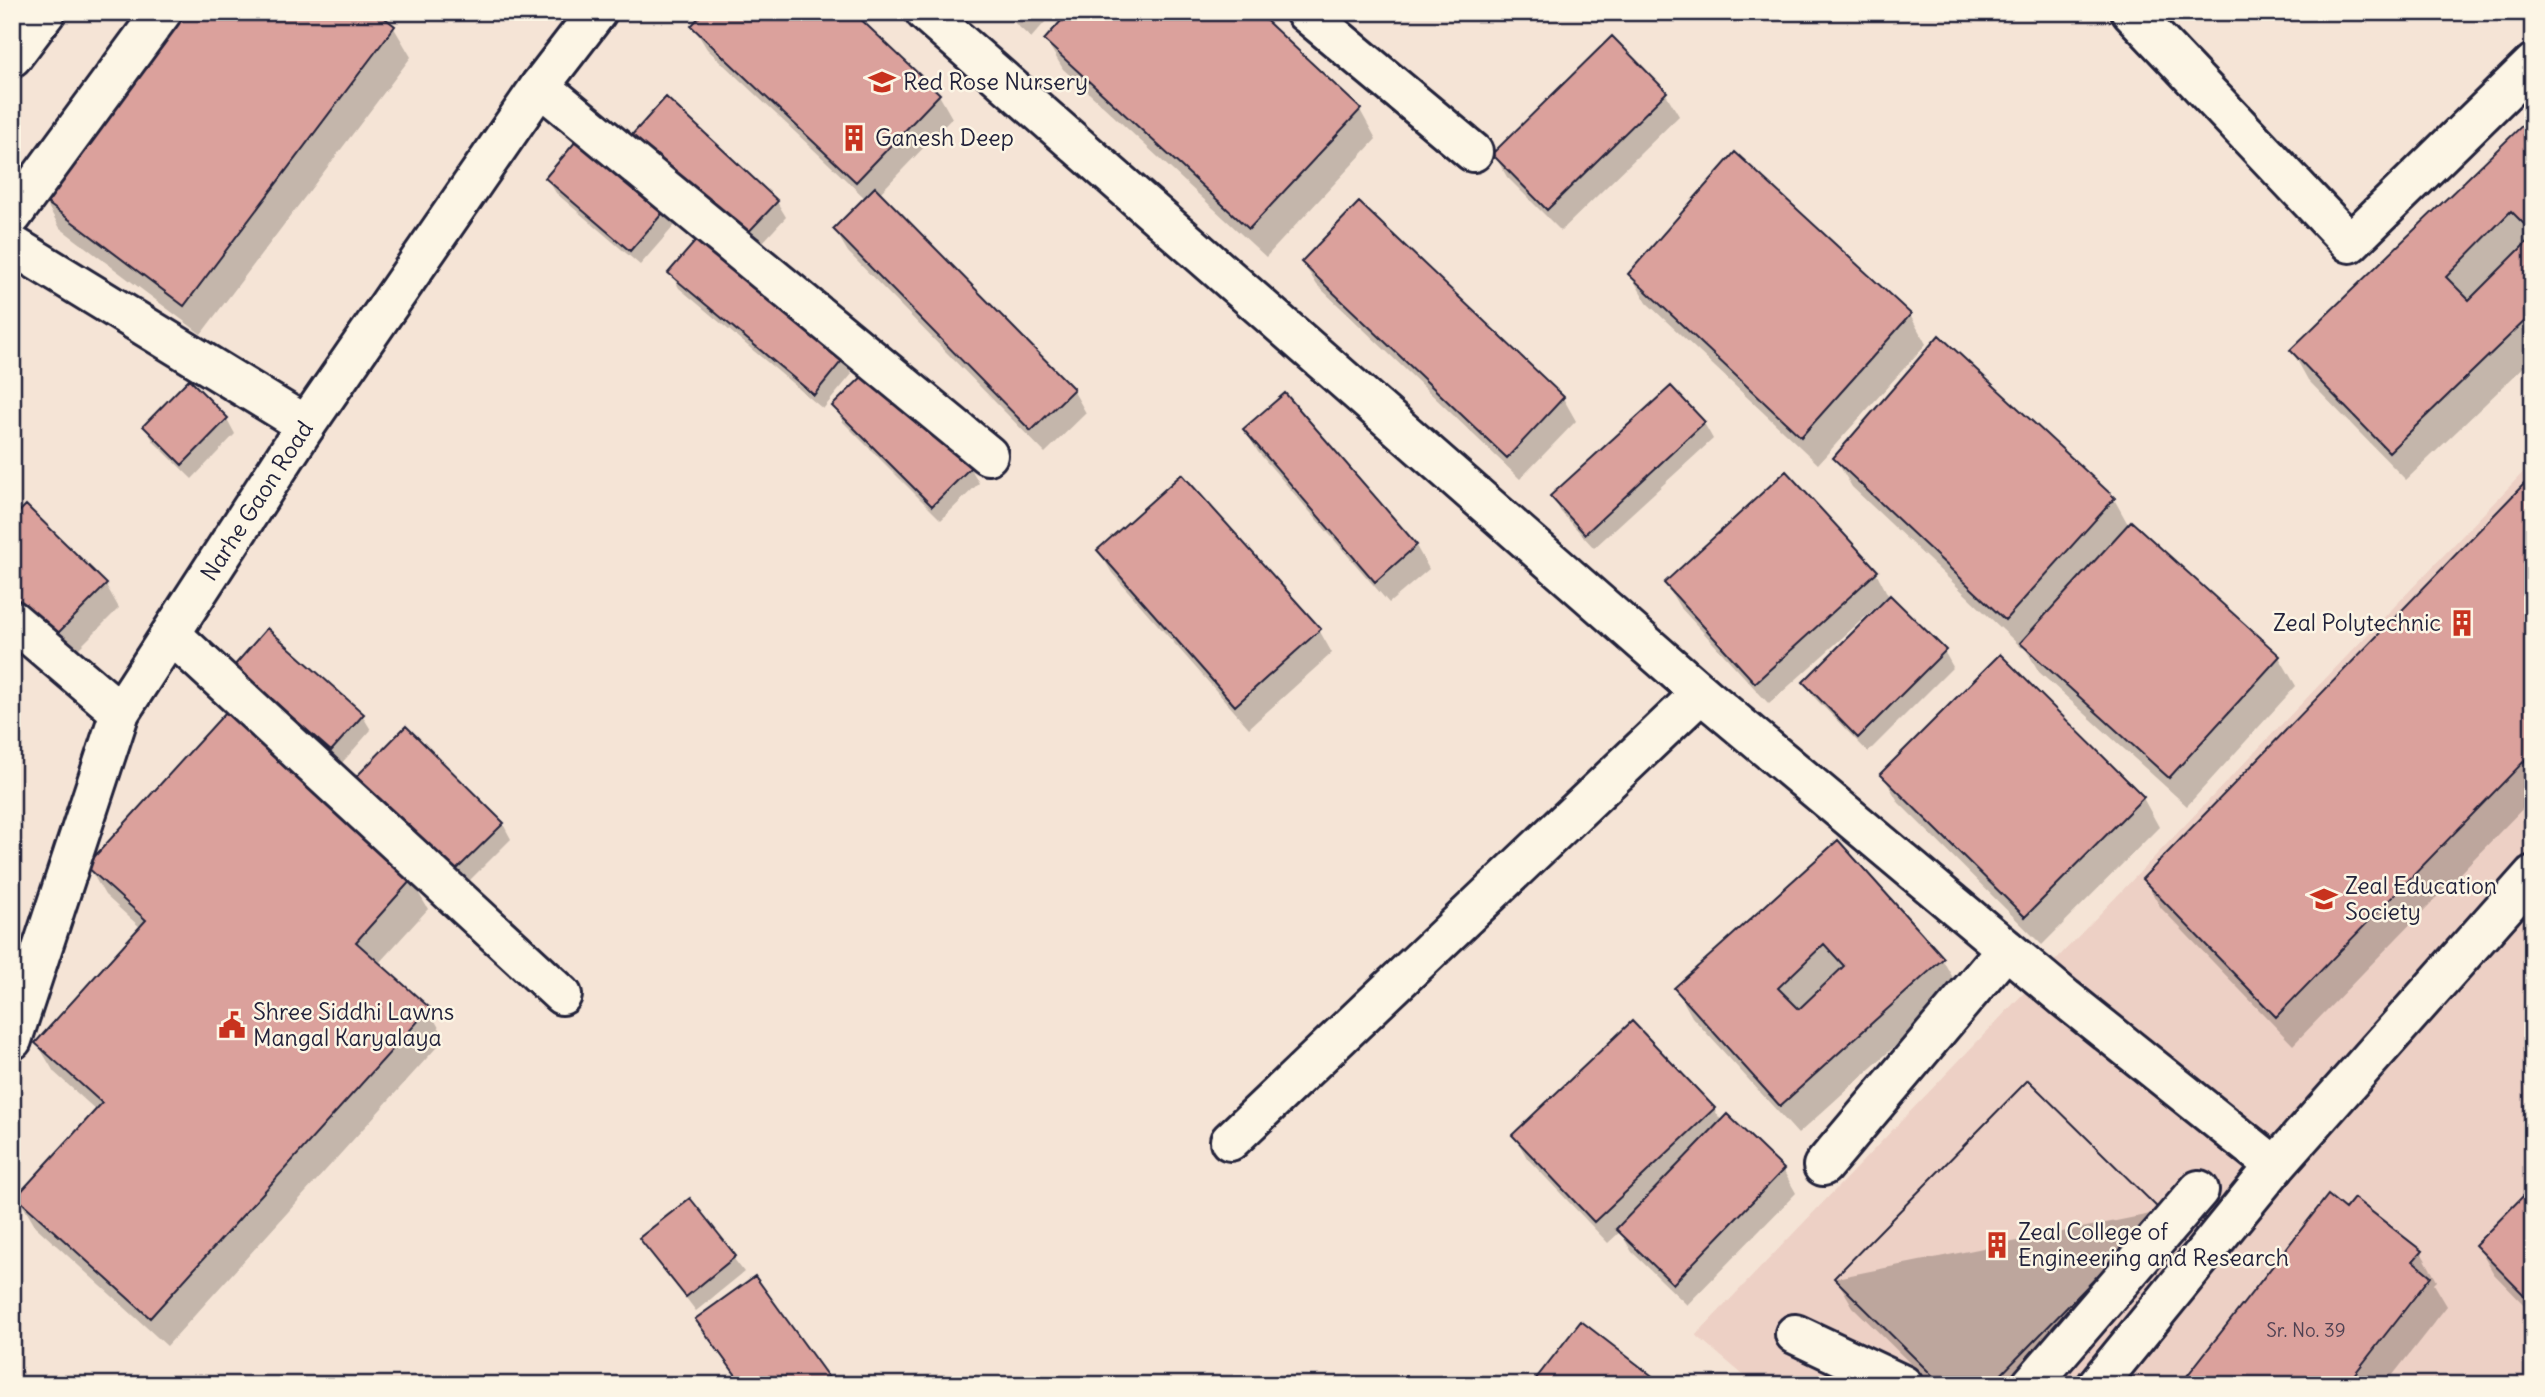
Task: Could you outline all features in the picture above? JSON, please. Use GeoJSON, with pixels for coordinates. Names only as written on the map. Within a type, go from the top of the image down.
{"type":"FeatureCollection","features":[{"type":"Feature","properties":{"kind":"street"},"geometry":{"type":"LineString","coordinates":[[12,57],[46,12]]}},
{"type":"Feature","properties":{"kind":"street"},"geometry":{"type":"LineString","coordinates":[[12,216],[162,12]]}},
{"type":"Feature","properties":{"kind":"street","name":"Narhe Gaon Road"},"geometry":{"type":"LineString","coordinates":[[12,1040],[120,712],[306,425],[540,86],[597,12]]}},
{"type":"Feature","properties":{"kind":"street"},"geometry":{"type":"LineString","coordinates":[[925,12],[1701,693],[2006,949],[2275,1166]]}},
{"type":"Feature","properties":{"kind":"street"},"geometry":{"type":"LineString","coordinates":[[1305,12],[1474,152]]}},
{"type":"Feature","properties":{"kind":"street"},"geometry":{"type":"LineString","coordinates":[[2131,12],[2350,243],[2533,64]]}},
{"type":"Feature","properties":{"kind":"street"},"geometry":{"type":"LineString","coordinates":[[540,86],[988,456]]}},
{"type":"Feature","properties":{"kind":"street"},"geometry":{"type":"LineString","coordinates":[[12,246],[306,425]]}},
{"type":"Feature","properties":{"kind":"street"},"geometry":{"type":"LineString","coordinates":[[12,620],[120,712]]}},
{"type":"Feature","properties":{"kind":"street"},"geometry":{"type":"LineString","coordinates":[[172,635],[562,995]]}},
{"type":"Feature","properties":{"kind":"street"},"geometry":{"type":"LineString","coordinates":[[1230,1141],[1701,693]]}},
{"type":"Feature","properties":{"kind":"street"},"geometry":{"type":"LineString","coordinates":[[2097,1385],[2275,1166],[2533,875]]}},
{"type":"Feature","properties":{"kind":"street"},"geometry":{"type":"LineString","coordinates":[[1823,1166],[2006,949]]}},
{"type":"Feature","properties":{"kind":"street"},"geometry":{"type":"LineString","coordinates":[[2031,1385],[2199,1190]]}},
{"type":"Feature","properties":{"kind":"street"},"geometry":{"type":"LineString","coordinates":[[1795,1334],[1903,1385]]}},
{"type":"Feature","properties":{"kind":"shaded area","name":"Zeal Education Society"},"geometry":{"type":"Polygon","coordinates":[[[2533,462],[2533,1385],[1755,1385],[1696,1335],[2533,462]]]}},
{"type":"Feature","properties":{"kind":"building"},"geometry":{"type":"Polygon","coordinates":[[[183,12],[377,12],[395,26],[184,306],[42,199],[183,12]]]}},
{"type":"Feature","properties":{"kind":"building","name":"Ganesh Deep"},"geometry":{"type":"Polygon","coordinates":[[[704,12],[853,12],[940,94],[856,182],[691,26],[704,12]]]}},
{"type":"Feature","properties":{"kind":"building"},"geometry":{"type":"Polygon","coordinates":[[[1069,12],[1257,12],[1361,109],[1249,229],[1044,40],[1069,12]]]}},
{"type":"Feature","properties":{"kind":"building"},"geometry":{"type":"Polygon","coordinates":[[[1612,36],[1667,92],[1547,210],[1492,154],[1612,36]]]}},
{"type":"Feature","properties":{"kind":"building"},"geometry":{"type":"Polygon","coordinates":[[[666,97],[778,201],[741,240],[630,137],[666,97]]]}},
{"type":"Feature","properties":{"kind":"building"},"geometry":{"type":"Polygon","coordinates":[[[2533,115],[2533,233],[2511,211],[2446,277],[2469,300],[2533,236],[2533,313],[2389,452],[2290,350],[2533,115]]]}},
{"type":"Feature","properties":{"kind":"building"},"geometry":{"type":"Polygon","coordinates":[[[582,134],[667,208],[630,251],[545,178],[582,134]]]}},
{"type":"Feature","properties":{"kind":"building"},"geometry":{"type":"Polygon","coordinates":[[[1735,152],[1911,314],[1801,437],[1628,274],[1735,152]]]}},
{"type":"Feature","properties":{"kind":"building"},"geometry":{"type":"Polygon","coordinates":[[[875,187],[1074,389],[1031,431],[833,229],[875,187]]]}},
{"type":"Feature","properties":{"kind":"building"},"geometry":{"type":"Polygon","coordinates":[[[1359,202],[1564,397],[1507,458],[1301,262],[1359,202]]]}},
{"type":"Feature","properties":{"kind":"building"},"geometry":{"type":"Polygon","coordinates":[[[700,236],[845,357],[814,395],[668,273],[700,236]]]}},
{"type":"Feature","properties":{"kind":"building"},"geometry":{"type":"Polygon","coordinates":[[[1939,335],[2115,498],[2005,620],[1833,458],[1939,335]]]}},
{"type":"Feature","properties":{"kind":"building"},"geometry":{"type":"Polygon","coordinates":[[[872,367],[972,466],[932,506],[832,406],[872,367]]]}},
{"type":"Feature","properties":{"kind":"building"},"geometry":{"type":"Polygon","coordinates":[[[189,379],[228,418],[182,465],[143,426],[189,379]]]}},
{"type":"Feature","properties":{"kind":"building"},"geometry":{"type":"Polygon","coordinates":[[[1671,386],[1705,422],[1585,534],[1550,496],[1671,386]]]}},
{"type":"Feature","properties":{"kind":"building"},"geometry":{"type":"Polygon","coordinates":[[[1285,393],[1417,545],[1375,582],[1243,429],[1285,393]]]}},
{"type":"Feature","properties":{"kind":"building"},"geometry":{"type":"Polygon","coordinates":[[[1786,471],[1878,571],[1755,683],[1664,583],[1786,471]]]}},
{"type":"Feature","properties":{"kind":"building"},"geometry":{"type":"Polygon","coordinates":[[[1182,474],[1321,629],[1235,706],[1097,550],[1182,474]]]}},
{"type":"Feature","properties":{"kind":"building","name":"Zeal Polytechnic"},"geometry":{"type":"Polygon","coordinates":[[[2524,484],[2533,493],[2533,752],[2276,1017],[2142,879],[2524,484]]]}},
{"type":"Feature","properties":{"kind":"building"},"geometry":{"type":"Polygon","coordinates":[[[26,505],[107,584],[47,644],[12,610],[12,519],[26,505]]]}},
{"type":"Feature","properties":{"kind":"building"},"geometry":{"type":"Polygon","coordinates":[[[2131,521],[2280,656],[2169,778],[2020,643],[2131,521]]]}},
{"type":"Feature","properties":{"kind":"building"},"geometry":{"type":"Polygon","coordinates":[[[1890,595],[1946,650],[1858,738],[1803,682],[1890,595]]]}},
{"type":"Feature","properties":{"kind":"building"},"geometry":{"type":"Polygon","coordinates":[[[267,628],[364,714],[331,751],[234,666],[267,628]]]}},
{"type":"Feature","properties":{"kind":"building"},"geometry":{"type":"Polygon","coordinates":[[[2000,654],[2144,797],[2025,917],[1880,774],[2000,654]]]}},
{"type":"Feature","properties":{"kind":"building","name":"Shree Siddhi Lawns Mangal Karyalaya"},"geometry":{"type":"Polygon","coordinates":[[[226,712],[412,879],[356,942],[430,1008],[150,1318],[16,1197],[102,1103],[35,1043],[146,920],[86,866],[226,712]]]}},
{"type":"Feature","properties":{"kind":"building"},"geometry":{"type":"Polygon","coordinates":[[[406,726],[504,823],[452,874],[355,778],[406,726]]]}},
{"type":"Feature","properties":{"kind":"building"},"geometry":{"type":"Polygon","coordinates":[[[1838,840],[1944,958],[1780,1106],[1674,988],[1838,840]],[[1824,944],[1778,988],[1799,1009],[1844,966],[1824,944]]]}},
{"type":"Feature","properties":{"kind":"building"},"geometry":{"type":"Polygon","coordinates":[[[1632,1021],[1715,1108],[1594,1222],[1512,1135],[1632,1021]]]}},
{"type":"Feature","properties":{"kind":"building","name":"Zeal College of Engineering and Research"},"geometry":{"type":"Polygon","coordinates":[[[2028,1080],[2161,1211],[1991,1385],[1942,1385],[1834,1278],[2028,1080]]]}},
{"type":"Feature","properties":{"kind":"building","name":"Zeal College of Engineering and Research"},"geometry":{"type":"Polygon","coordinates":[[[2028,1080],[2161,1211],[1991,1385],[1942,1385],[1834,1278],[2028,1080]]]}},
{"type":"Feature","properties":{"kind":"building"},"geometry":{"type":"Polygon","coordinates":[[[1727,1114],[1784,1169],[1673,1284],[1616,1229],[1727,1114]]]}},
{"type":"Feature","properties":{"kind":"building"},"geometry":{"type":"Polygon","coordinates":[[[2533,1186],[2533,1304],[2475,1245],[2533,1186]]]}},
{"type":"Feature","properties":{"kind":"building","name":"Zeal College of Engineering and Research"},"geometry":{"type":"Polygon","coordinates":[[[2328,1195],[2345,1209],[2354,1198],[2422,1251],[2413,1261],[2431,1276],[2346,1385],[2180,1385],[2328,1195]]]}},
{"type":"Feature","properties":{"kind":"building"},"geometry":{"type":"Polygon","coordinates":[[[690,1198],[736,1256],[686,1297],[639,1238],[690,1198]]]}},
{"type":"Feature","properties":{"kind":"building"},"geometry":{"type":"Polygon","coordinates":[[[755,1276],[834,1385],[743,1385],[695,1319],[755,1276]]]}},
{"type":"Feature","properties":{"kind":"building"},"geometry":{"type":"Polygon","coordinates":[[[1581,1321],[1664,1385],[1531,1385],[1581,1321]]]}},
{"type":"Feature","properties":{"kind":"place","name":"Red Rose Nursery"},"geometry":{"type":"Point","coordinates":[882,82]}},
{"type":"Feature","properties":{"kind":"place","name":"Ganesh Deep"},"geometry":{"type":"Point","coordinates":[854,138]}},
{"type":"Feature","properties":{"kind":"place","name":"Zeal Polytechnic"},"geometry":{"type":"Point","coordinates":[2462,623]}},
{"type":"Feature","properties":{"kind":"place","name":"Zeal Education Society"},"geometry":{"type":"Point","coordinates":[2324,899]}},
{"type":"Feature","properties":{"kind":"place","name":"Shree Siddhi Lawns Mangal Karyalaya"},"geometry":{"type":"Point","coordinates":[232,1025]}},
{"type":"Feature","properties":{"kind":"place","name":"Zeal College of Engineering and Research"},"geometry":{"type":"Point","coordinates":[1997,1245]}}]}
